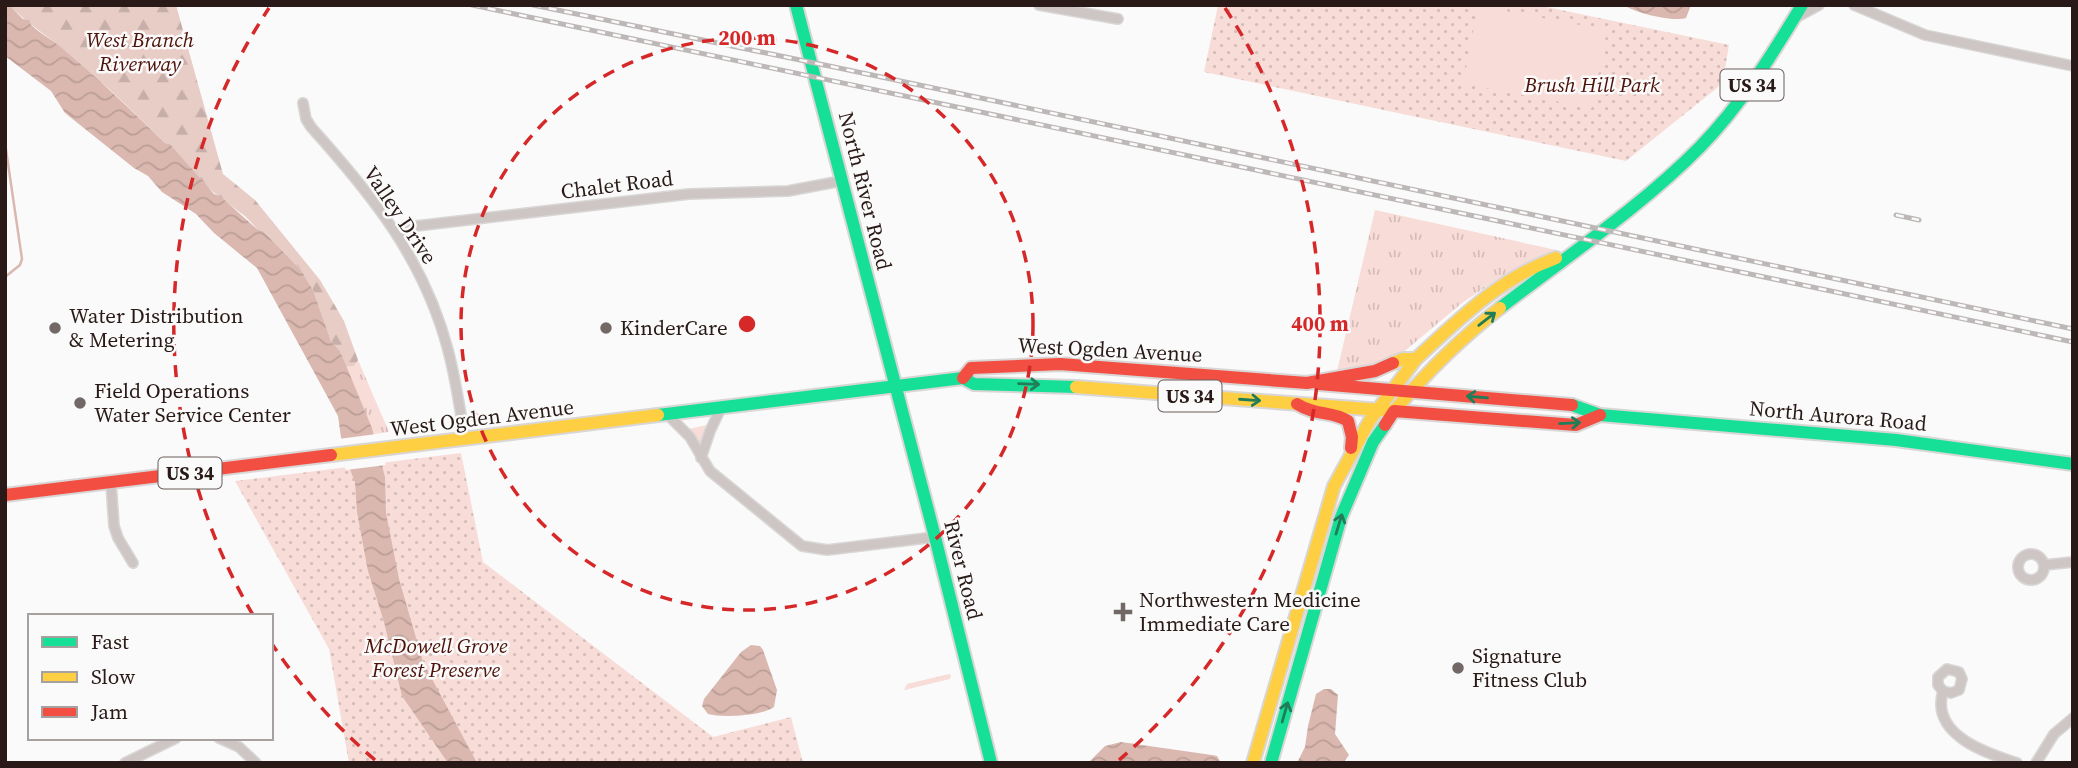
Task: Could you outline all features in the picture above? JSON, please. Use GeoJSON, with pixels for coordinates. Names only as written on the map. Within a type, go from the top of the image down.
{"type":"FeatureCollection","features":[{"type":"Feature","properties":{"kind":"main road","name":"North River Road"},"geometry":{"type":"LineString","coordinates":[[796,5],[895,387]]}},
{"type":"Feature","properties":{"kind":"main road","name":"US 34"},"geometry":{"type":"LineString","coordinates":[[1394,411],[1430,369],[1474,328],[1646,195],[1700,147],[1759,76],[1802,5]]}},
{"type":"Feature","properties":{"kind":"main road","name":"US 34"},"geometry":{"type":"LineString","coordinates":[[1307,383],[1375,372],[1403,359],[1416,359],[1462,316],[1522,272],[1574,250]]}},
{"type":"Feature","properties":{"kind":"main road"},"geometry":{"type":"LineString","coordinates":[[1253,763],[1334,486],[1351,450],[1375,410],[1416,359]]}},
{"type":"Feature","properties":{"kind":"main road","name":"West Ogden Avenue"},"geometry":{"type":"LineString","coordinates":[[963,378],[971,368],[1032,363],[1219,375]]}},
{"type":"Feature","properties":{"kind":"main road","name":"North Aurora Road"},"geometry":{"type":"LineString","coordinates":[[1219,375],[1572,405],[1600,415],[1902,440],[2011,453],[2073,464]]}},
{"type":"Feature","properties":{"kind":"main road","name":"West Ogden Avenue"},"geometry":{"type":"LineString","coordinates":[[5,495],[963,378],[974,384],[1045,384],[1394,411]]}},
{"type":"Feature","properties":{"kind":"main road","name":"River Road"},"geometry":{"type":"LineString","coordinates":[[895,387],[936,537],[991,763]]}},
{"type":"Feature","properties":{"kind":"main road"},"geometry":{"type":"LineString","coordinates":[[1296,404],[1310,412],[1341,416],[1348,421],[1352,437],[1351,450]]}},
{"type":"Feature","properties":{"kind":"main road"},"geometry":{"type":"LineString","coordinates":[[1271,763],[1341,517],[1373,442],[1394,411]]}},
{"type":"Feature","properties":{"kind":"main road","name":"North Aurora Road"},"geometry":{"type":"LineString","coordinates":[[1394,411],[1576,425],[1600,415]]}},
{"type":"Feature","properties":{"kind":"street"},"geometry":{"type":"LineString","coordinates":[[1039,5],[1118,19]]}},
{"type":"Feature","properties":{"kind":"street"},"geometry":{"type":"LineString","coordinates":[[1796,18],[1819,5]]}},
{"type":"Feature","properties":{"kind":"street"},"geometry":{"type":"LineString","coordinates":[[1854,5],[1925,35],[2073,66]]}},
{"type":"Feature","properties":{"kind":"street","name":"Valley Drive"},"geometry":{"type":"LineString","coordinates":[[303,103],[306,119],[311,127],[362,184],[397,234],[422,279],[439,320],[455,377],[465,440]]}},
{"type":"Feature","properties":{"kind":"street","name":"Chalet Road"},"geometry":{"type":"LineString","coordinates":[[397,234],[416,226],[690,194],[788,191],[841,181]]}},
{"type":"Feature","properties":{"kind":"street"},"geometry":{"type":"LineString","coordinates":[[701,458],[721,408]]}},
{"type":"Feature","properties":{"kind":"street"},"geometry":{"type":"LineString","coordinates":[[668,415],[690,437],[710,471],[802,546],[827,550],[936,537]]}},
{"type":"Feature","properties":{"kind":"street"},"geometry":{"type":"LineString","coordinates":[[111,483],[114,526],[133,563]]}},
{"type":"Feature","properties":{"kind":"street"},"geometry":{"type":"LineString","coordinates":[[2044,565],[2073,562]]}},
{"type":"Feature","properties":{"kind":"street"},"geometry":{"type":"LineString","coordinates":[[1943,691],[1943,713],[1947,723],[1959,736],[1976,748],[2017,763]]}},
{"type":"Feature","properties":{"kind":"street"},"geometry":{"type":"LineString","coordinates":[[2036,763],[2054,734],[2073,718]]}},
{"type":"Feature","properties":{"kind":"street"},"geometry":{"type":"LineString","coordinates":[[125,763],[172,740]]}},
{"type":"Feature","properties":{"kind":"street"},"geometry":{"type":"LineString","coordinates":[[242,743],[256,763]]}},
{"type":"Feature","properties":{"kind":"green space","name":"West Branch Riverway"},"geometry":{"type":"Polygon","coordinates":[[[9,5],[176,5],[223,174],[255,200],[320,280],[344,321],[358,360],[354,366],[346,367],[340,351],[331,341],[313,290],[301,270],[263,231],[258,230],[246,217],[208,188],[170,144],[165,143],[98,79],[9,5]]]}},
{"type":"Feature","properties":{"kind":"green space","name":"Brush Hill Park"},"geometry":{"type":"Polygon","coordinates":[[[1218,5],[1537,5],[1729,45],[1723,80],[1717,88],[1626,161],[1204,72],[1218,5]]]}},
{"type":"Feature","properties":{"kind":"green space"},"geometry":{"type":"Polygon","coordinates":[[[1478,6],[1607,30],[1592,108],[1463,84],[1478,6]]]}},
{"type":"Feature","properties":{"kind":"green space"},"geometry":{"type":"Polygon","coordinates":[[[1375,210],[1556,250],[1495,281],[1462,303],[1400,355],[1377,364],[1337,371],[1375,210]]]}},
{"type":"Feature","properties":{"kind":"green space"},"geometry":{"type":"Polygon","coordinates":[[[358,360],[389,432],[374,434],[346,367],[354,366],[358,360]]]}},
{"type":"Feature","properties":{"kind":"green space"},"geometry":{"type":"Polygon","coordinates":[[[709,426],[703,452],[689,429],[709,426]]]}},
{"type":"Feature","properties":{"kind":"green space","name":"McDowell Grove Forest Preserve"},"geometry":{"type":"Polygon","coordinates":[[[461,453],[483,562],[713,737],[791,717],[803,763],[349,763],[329,649],[235,481],[461,453]]]}},
{"type":"Feature","properties":{"kind":"green space"},"geometry":{"type":"Polygon","coordinates":[[[949,674],[950,679],[904,690],[907,684],[949,674]]]}},
{"type":"Feature","properties":{"kind":"water"},"geometry":{"type":"Polygon","coordinates":[[[5,5],[9,5],[88,70],[165,143],[170,144],[214,194],[220,196],[258,230],[263,231],[301,270],[313,290],[331,341],[340,351],[372,428],[385,477],[386,513],[399,579],[423,662],[477,763],[448,763],[402,696],[368,571],[357,512],[355,482],[343,452],[338,416],[257,268],[214,233],[196,214],[162,192],[148,176],[65,113],[51,91],[5,56],[5,5]]]}},
{"type":"Feature","properties":{"kind":"water"},"geometry":{"type":"Polygon","coordinates":[[[1624,5],[1691,5],[1686,18],[1672,19],[1636,11],[1624,5]]]}},
{"type":"Feature","properties":{"kind":"water"},"geometry":{"type":"Polygon","coordinates":[[[751,645],[760,646],[763,650],[777,690],[774,707],[742,715],[708,714],[702,706],[704,699],[741,652],[751,645]]]}},
{"type":"Feature","properties":{"kind":"water"},"geometry":{"type":"Polygon","coordinates":[[[1324,689],[1331,689],[1338,695],[1335,734],[1349,755],[1343,763],[1297,763],[1305,747],[1316,694],[1324,689]]]}},
{"type":"Feature","properties":{"kind":"water"},"geometry":{"type":"Polygon","coordinates":[[[1121,742],[1217,756],[1221,763],[1088,763],[1105,746],[1121,742]]]}},
{"type":"Feature","properties":{"kind":"pier"},"geometry":{"type":"Polygon","coordinates":[[[377,434],[386,465],[346,470],[339,453],[338,439],[377,434]]]}},
{"type":"Feature","properties":{"kind":"waterway"},"geometry":{"type":"LineString","coordinates":[[5,143],[22,259],[20,265],[5,277]]}},
{"type":"Feature","properties":{"kind":"railway"},"geometry":{"type":"LineString","coordinates":[[472,5],[2073,342]]}},
{"type":"Feature","properties":{"kind":"railway"},"geometry":{"type":"LineString","coordinates":[[533,5],[2073,329]]}},
{"type":"Feature","properties":{"kind":"railway"},"geometry":{"type":"LineString","coordinates":[[1896,215],[1919,220]]}},
{"type":"Feature","properties":{"kind":"traffic: fast"},"geometry":{"type":"LineString","coordinates":[[796,5],[991,763]]}},
{"type":"Feature","properties":{"kind":"traffic: fast"},"geometry":{"type":"LineString","coordinates":[[1500,308],[1654,190],[1700,147],[1742,97],[1802,5]]}},
{"type":"Feature","properties":{"kind":"traffic: fast"},"geometry":{"type":"LineString","coordinates":[[658,415],[963,378],[974,384],[1076,387]]}},
{"type":"Feature","properties":{"kind":"traffic: fast"},"geometry":{"type":"LineString","coordinates":[[1572,405],[1600,415],[1896,440],[2073,464]]}},
{"type":"Feature","properties":{"kind":"traffic: fast"},"geometry":{"type":"LineString","coordinates":[[1271,763],[1341,517],[1373,442],[1385,425]]}},
{"type":"Feature","properties":{"kind":"traffic: slow"},"geometry":{"type":"LineString","coordinates":[[1393,363],[1403,359],[1416,359],[1498,288],[1556,258]]}},
{"type":"Feature","properties":{"kind":"traffic: slow"},"geometry":{"type":"LineString","coordinates":[[1076,387],[1394,411],[1444,356],[1500,308]]}},
{"type":"Feature","properties":{"kind":"traffic: slow"},"geometry":{"type":"LineString","coordinates":[[1253,763],[1334,486],[1370,420],[1416,359]]}},
{"type":"Feature","properties":{"kind":"traffic: slow"},"geometry":{"type":"LineString","coordinates":[[331,455],[658,415]]}},
{"type":"Feature","properties":{"kind":"traffic: jam"},"geometry":{"type":"LineString","coordinates":[[963,378],[971,368],[1060,364],[1307,383],[1375,371],[1393,363]]}},
{"type":"Feature","properties":{"kind":"traffic: jam"},"geometry":{"type":"LineString","coordinates":[[1319,384],[1572,405]]}},
{"type":"Feature","properties":{"kind":"traffic: jam"},"geometry":{"type":"LineString","coordinates":[[1297,404],[1348,421],[1352,437],[1351,448]]}},
{"type":"Feature","properties":{"kind":"traffic: jam"},"geometry":{"type":"LineString","coordinates":[[1385,425],[1394,411],[1576,425],[1600,415]]}},
{"type":"Feature","properties":{"kind":"traffic: jam"},"geometry":{"type":"LineString","coordinates":[[5,495],[331,455]]}},
{"type":"Feature","properties":{"kind":"place","name":"Water Distribution & Metering"},"geometry":{"type":"Point","coordinates":[55,328]}},
{"type":"Feature","properties":{"kind":"place","name":"KinderCare"},"geometry":{"type":"Point","coordinates":[606,328]}},
{"type":"Feature","properties":{"kind":"place","name":"Field Operations Water Service Center"},"geometry":{"type":"Point","coordinates":[80,403]}},
{"type":"Feature","properties":{"kind":"place","name":"Northwestern Medicine Immediate Care"},"geometry":{"type":"Point","coordinates":[1123,612]}},
{"type":"Feature","properties":{"kind":"place","name":"Signature Fitness Club"},"geometry":{"type":"Point","coordinates":[1458,668]}}]}
